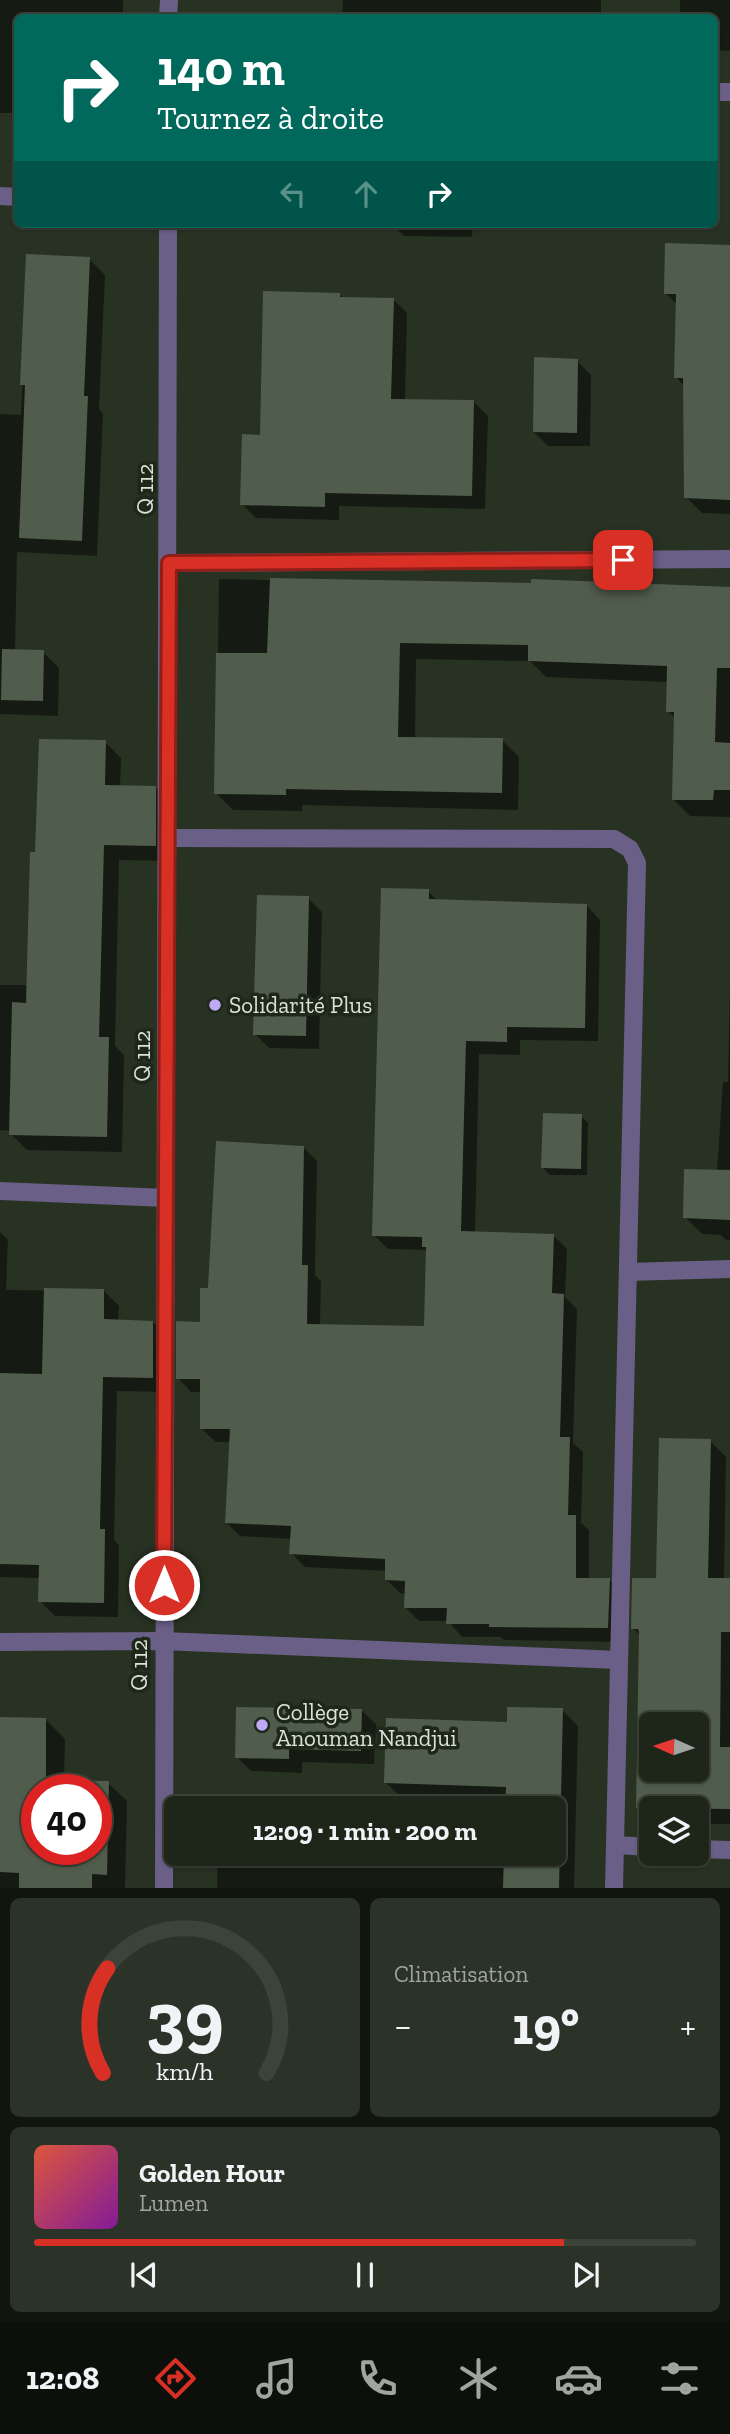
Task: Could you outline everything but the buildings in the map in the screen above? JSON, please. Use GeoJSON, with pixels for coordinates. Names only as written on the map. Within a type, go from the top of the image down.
{"type":"FeatureCollection","features":[{"type":"Feature","properties":{"kind":"street","name":"Q 112"},"geometry":{"type":"LineString","coordinates":[[164,1888],[168,228]]}},
{"type":"Feature","properties":{"kind":"street"},"geometry":{"type":"LineString","coordinates":[[169,563],[730,559]]}},
{"type":"Feature","properties":{"kind":"street"},"geometry":{"type":"LineString","coordinates":[[167,838],[614,839],[630,849],[637,863],[614,1888]]}},
{"type":"Feature","properties":{"kind":"street"},"geometry":{"type":"LineString","coordinates":[[0,1191],[166,1198]]}},
{"type":"Feature","properties":{"kind":"street"},"geometry":{"type":"LineString","coordinates":[[628,1272],[730,1269]]}},
{"type":"Feature","properties":{"kind":"street"},"geometry":{"type":"LineString","coordinates":[[0,1642],[163,1641],[619,1660]]}},
{"type":"Feature","properties":{"kind":"street"},"geometry":{"type":"LineString","coordinates":[[615,1845],[639,1846]]}},
{"type":"Feature","properties":{"kind":"street"},"geometry":{"type":"LineString","coordinates":[[709,1849],[730,1850]]}},
{"type":"Feature","properties":{"kind":"place","name":"Solidarité Plus"},"geometry":{"type":"Point","coordinates":[215,1005]}},
{"type":"Feature","properties":{"kind":"place","name":"Collège Anouman Nandjui"},"geometry":{"type":"Point","coordinates":[262,1725]}},
{"type":"Feature","properties":{"kind":"route"},"geometry":{"type":"LineString","coordinates":[[164,1585],[169,563],[623,560]]}}]}
